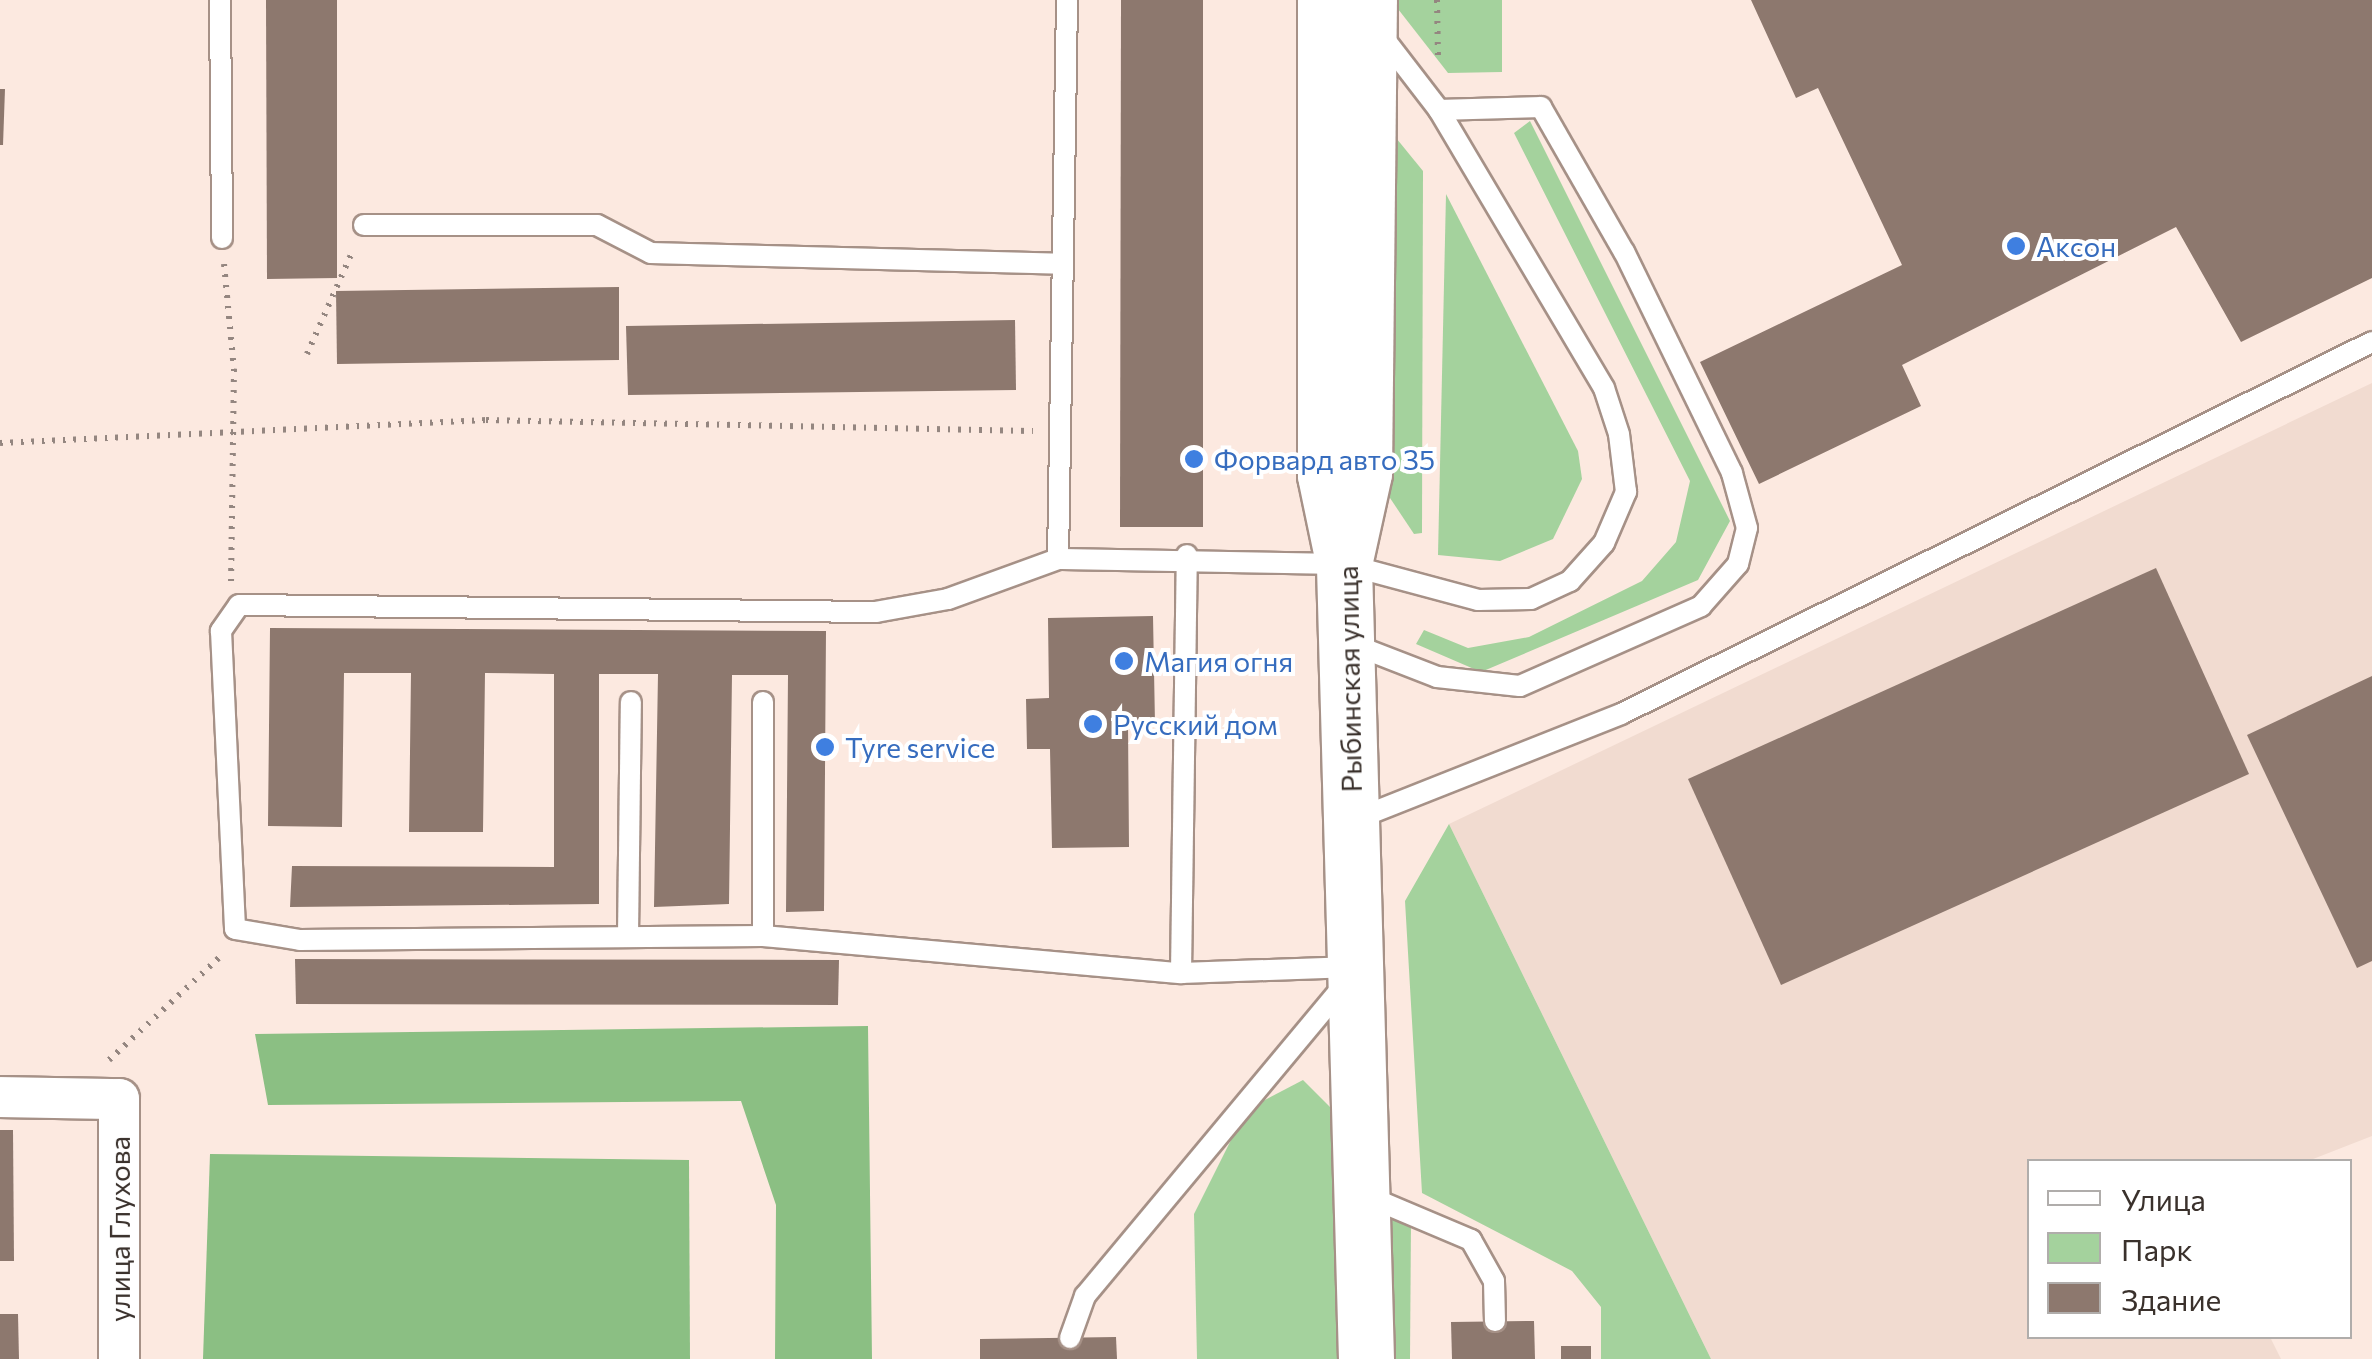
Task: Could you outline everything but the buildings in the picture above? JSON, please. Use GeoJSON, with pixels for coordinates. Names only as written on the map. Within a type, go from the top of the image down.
{"type":"FeatureCollection","features":[{"type":"Feature","properties":{"kind":"main road","name":"Рыбинская улица"},"geometry":{"type":"LineString","coordinates":[[1354,6],[1324,476],[1344,564],[1368,1196],[1366,1359]]}},
{"type":"Feature","properties":{"kind":"street"},"geometry":{"type":"LineString","coordinates":[[0,1096],[103,1099]]}},
{"type":"Feature","properties":{"kind":"street","name":"улица Глухова"},"geometry":{"type":"LineString","coordinates":[[103,1099],[118,1359]]}},
{"type":"Feature","properties":{"kind":"lane"},"geometry":{"type":"LineString","coordinates":[[220,0],[222,238]]}},
{"type":"Feature","properties":{"kind":"lane"},"geometry":{"type":"LineString","coordinates":[[1058,559],[1067,0]]}},
{"type":"Feature","properties":{"kind":"lane"},"geometry":{"type":"LineString","coordinates":[[1354,6],[1440,110],[1604,388],[1626,492],[1604,543],[1570,581],[1531,599],[1478,600],[1344,564],[1187,555],[1058,559],[948,599],[876,612],[231,610],[221,666],[235,928],[243,937],[763,936],[1180,973],[1360,966]]}},
{"type":"Feature","properties":{"kind":"lane"},"geometry":{"type":"LineString","coordinates":[[1345,641],[1438,677],[1520,686],[1701,606],[1738,564],[1747,528],[1732,473],[1624,252],[1542,107],[1440,110]]}},
{"type":"Feature","properties":{"kind":"lane"},"geometry":{"type":"LineString","coordinates":[[364,225],[597,225],[651,253],[1061,264]]}},
{"type":"Feature","properties":{"kind":"lane"},"geometry":{"type":"LineString","coordinates":[[1351,822],[1620,714],[2372,342]]}},
{"type":"Feature","properties":{"kind":"lane"},"geometry":{"type":"LineString","coordinates":[[1180,973],[1187,555]]}},
{"type":"Feature","properties":{"kind":"lane"},"geometry":{"type":"LineString","coordinates":[[628,936],[632,702]]}},
{"type":"Feature","properties":{"kind":"lane"},"geometry":{"type":"LineString","coordinates":[[763,702],[763,936]]}},
{"type":"Feature","properties":{"kind":"lane"},"geometry":{"type":"LineString","coordinates":[[1070,1338],[1086,1296],[1360,966]]}},
{"type":"Feature","properties":{"kind":"lane"},"geometry":{"type":"LineString","coordinates":[[1368,1196],[1471,1240],[1494,1281],[1495,1321]]}},
{"type":"Feature","properties":{"kind":"path"},"geometry":{"type":"LineString","coordinates":[[307,354],[364,225]]}},
{"type":"Feature","properties":{"kind":"path"},"geometry":{"type":"LineString","coordinates":[[222,238],[233,430],[231,610]]}},
{"type":"Feature","properties":{"kind":"path"},"geometry":{"type":"LineString","coordinates":[[0,443],[124,444],[233,430],[486,420],[1060,432]]}},
{"type":"Feature","properties":{"kind":"path"},"geometry":{"type":"LineString","coordinates":[[103,1099],[119,1042],[243,937]]}},
{"type":"Feature","properties":{"kind":"shaded area"},"geometry":{"type":"Polygon","coordinates":[[[2372,383],[2372,1136],[2313,1159],[2027,1159],[2027,1339],[2271,1339],[2281,1359],[1711,1359],[1449,824],[2372,383]]]}},
{"type":"Feature","properties":{"kind":"green space"},"geometry":{"type":"Polygon","coordinates":[[[1391,0],[1502,0],[1502,72],[1448,73],[1391,0]]]}},
{"type":"Feature","properties":{"kind":"green space"},"geometry":{"type":"Polygon","coordinates":[[[1530,121],[1730,521],[1698,580],[1481,672],[1416,644],[1424,630],[1468,648],[1529,637],[1642,581],[1676,542],[1690,481],[1514,133],[1530,121]]]}},
{"type":"Feature","properties":{"kind":"green space"},"geometry":{"type":"Polygon","coordinates":[[[1392,133],[1423,171],[1422,533],[1414,534],[1386,492],[1392,133]]]}},
{"type":"Feature","properties":{"kind":"green space"},"geometry":{"type":"Polygon","coordinates":[[[1446,194],[1578,451],[1582,479],[1553,539],[1500,561],[1438,555],[1446,194]]]}},
{"type":"Feature","properties":{"kind":"green space"},"geometry":{"type":"Polygon","coordinates":[[[1449,824],[1711,1359],[1601,1359],[1601,1307],[1572,1271],[1422,1193],[1405,901],[1449,824]]]}},
{"type":"Feature","properties":{"kind":"green space"},"geometry":{"type":"Polygon","coordinates":[[[868,1026],[872,1359],[775,1359],[776,1205],[741,1101],[268,1105],[255,1034],[868,1026]]]}},
{"type":"Feature","properties":{"kind":"green space"},"geometry":{"type":"Polygon","coordinates":[[[1303,1080],[1338,1115],[1348,1359],[1197,1359],[1194,1214],[1235,1132],[1263,1101],[1303,1080]]]}},
{"type":"Feature","properties":{"kind":"green space"},"geometry":{"type":"Polygon","coordinates":[[[210,1154],[689,1160],[690,1359],[203,1359],[210,1154]]]}},
{"type":"Feature","properties":{"kind":"green space"},"geometry":{"type":"Polygon","coordinates":[[[1384,1211],[1411,1222],[1410,1359],[1382,1359],[1384,1211]]]}},
{"type":"Feature","properties":{"kind":"place","name":"Аксон"},"geometry":{"type":"Point","coordinates":[2016,246]}},
{"type":"Feature","properties":{"kind":"place","name":"Форвард авто 35"},"geometry":{"type":"Point","coordinates":[1194,459]}},
{"type":"Feature","properties":{"kind":"place","name":"Магия огня"},"geometry":{"type":"Point","coordinates":[1124,661]}},
{"type":"Feature","properties":{"kind":"place","name":"Русский дом"},"geometry":{"type":"Point","coordinates":[1093,724]}},
{"type":"Feature","properties":{"kind":"place","name":"Tyre service"},"geometry":{"type":"Point","coordinates":[825,747]}}]}
